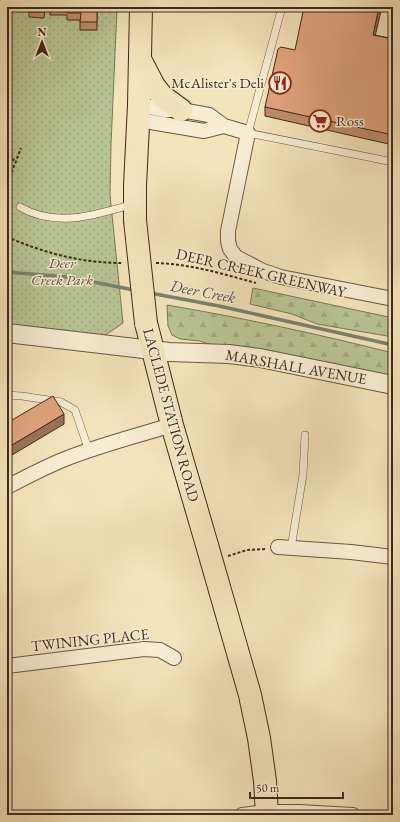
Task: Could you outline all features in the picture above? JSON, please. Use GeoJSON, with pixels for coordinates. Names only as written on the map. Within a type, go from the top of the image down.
{"type":"FeatureCollection","features":[{"type":"Feature","properties":{"kind":"main road","name":"LACLEDE STATION ROAD"},"geometry":{"type":"LineString","coordinates":[[139,8],[140,59],[136,212],[146,323],[172,425],[250,695],[260,745],[265,781],[267,813]]}},
{"type":"Feature","properties":{"kind":"main road"},"geometry":{"type":"LineString","coordinates":[[140,59],[154,86],[162,96],[181,110]]}},
{"type":"Feature","properties":{"kind":"street"},"geometry":{"type":"LineString","coordinates":[[139,113],[181,110],[209,115],[224,126],[248,133],[228,231],[230,249],[236,257],[263,271],[281,277],[393,299]]}},
{"type":"Feature","properties":{"kind":"street"},"geometry":{"type":"LineString","coordinates":[[139,113],[204,131],[224,126]]}},
{"type":"Feature","properties":{"kind":"street","name":"MARSHALL AVENUE"},"geometry":{"type":"LineString","coordinates":[[7,333],[169,352],[229,354],[260,358],[393,385]]}},
{"type":"Feature","properties":{"kind":"street"},"geometry":{"type":"LineString","coordinates":[[7,487],[37,471],[67,458],[172,425]]}},
{"type":"Feature","properties":{"kind":"street"},"geometry":{"type":"LineString","coordinates":[[285,548],[351,552],[393,557]]}},
{"type":"Feature","properties":{"kind":"street","name":"TWINING PLACE"},"geometry":{"type":"LineString","coordinates":[[7,666],[144,648],[160,650],[174,658]]}},
{"type":"Feature","properties":{"kind":"street"},"geometry":{"type":"LineString","coordinates":[[242,815],[299,812],[353,815]]}},
{"type":"Feature","properties":{"kind":"lane"},"geometry":{"type":"LineString","coordinates":[[282,7],[248,133],[393,162]]}},
{"type":"Feature","properties":{"kind":"lane"},"geometry":{"type":"LineString","coordinates":[[20,207],[27,211],[48,217],[70,219],[99,214],[136,212]]}},
{"type":"Feature","properties":{"kind":"lane"},"geometry":{"type":"LineString","coordinates":[[7,395],[61,402],[74,410],[89,450]]}},
{"type":"Feature","properties":{"kind":"lane"},"geometry":{"type":"LineString","coordinates":[[285,548],[302,475],[305,435]]}},
{"type":"Feature","properties":{"kind":"path"},"geometry":{"type":"LineString","coordinates":[[8,182],[21,148]]}},
{"type":"Feature","properties":{"kind":"path"},"geometry":{"type":"LineString","coordinates":[[7,158],[16,161]]}},
{"type":"Feature","properties":{"kind":"path"},"geometry":{"type":"LineString","coordinates":[[7,237],[24,244],[72,258],[106,263],[122,263]]}},
{"type":"Feature","properties":{"kind":"path","name":"DEER CREEK GREENWAY"},"geometry":{"type":"LineString","coordinates":[[154,263],[204,269],[256,283]]}},
{"type":"Feature","properties":{"kind":"path"},"geometry":{"type":"LineString","coordinates":[[212,561],[247,550],[285,548]]}},
{"type":"Feature","properties":{"kind":"green space","name":"Deer Creek Park"},"geometry":{"type":"Polygon","coordinates":[[[7,7],[117,8],[110,195],[123,323],[104,336],[7,325],[7,7]]]}},
{"type":"Feature","properties":{"kind":"green space"},"geometry":{"type":"Polygon","coordinates":[[[253,288],[393,318],[393,337],[317,324],[292,314],[250,304],[253,288]]]}},
{"type":"Feature","properties":{"kind":"green space"},"geometry":{"type":"Polygon","coordinates":[[[167,305],[224,315],[337,339],[393,353],[393,378],[212,345],[200,341],[180,339],[172,335],[168,326],[167,305]]]}},
{"type":"Feature","properties":{"kind":"building"},"geometry":{"type":"Polygon","coordinates":[[[29,7],[45,7],[44,12],[29,12],[29,7]]]}},
{"type":"Feature","properties":{"kind":"building"},"geometry":{"type":"Polygon","coordinates":[[[67,7],[97,7],[97,22],[80,22],[81,13],[67,13],[67,7]]]}},
{"type":"Feature","properties":{"kind":"building"},"geometry":{"type":"Polygon","coordinates":[[[304,7],[379,7],[373,35],[393,39],[393,135],[265,107],[278,49],[281,47],[295,50],[304,7]]]}},
{"type":"Feature","properties":{"kind":"building"},"geometry":{"type":"Polygon","coordinates":[[[53,396],[64,414],[7,448],[7,423],[53,396]]]}},
{"type":"Feature","properties":{"kind":"waterway","name":"Deer Creek"},"geometry":{"type":"LineString","coordinates":[[7,272],[68,277],[134,290]]}},
{"type":"Feature","properties":{"kind":"waterway","name":"Deer Creek"},"geometry":{"type":"LineString","coordinates":[[150,293],[219,306],[393,345]]}},
{"type":"Feature","properties":{"kind":"place","name":"McAlister's Deli"},"geometry":{"type":"Point","coordinates":[280,83]}},
{"type":"Feature","properties":{"kind":"place","name":"Ross"},"geometry":{"type":"Point","coordinates":[320,121]}}]}
